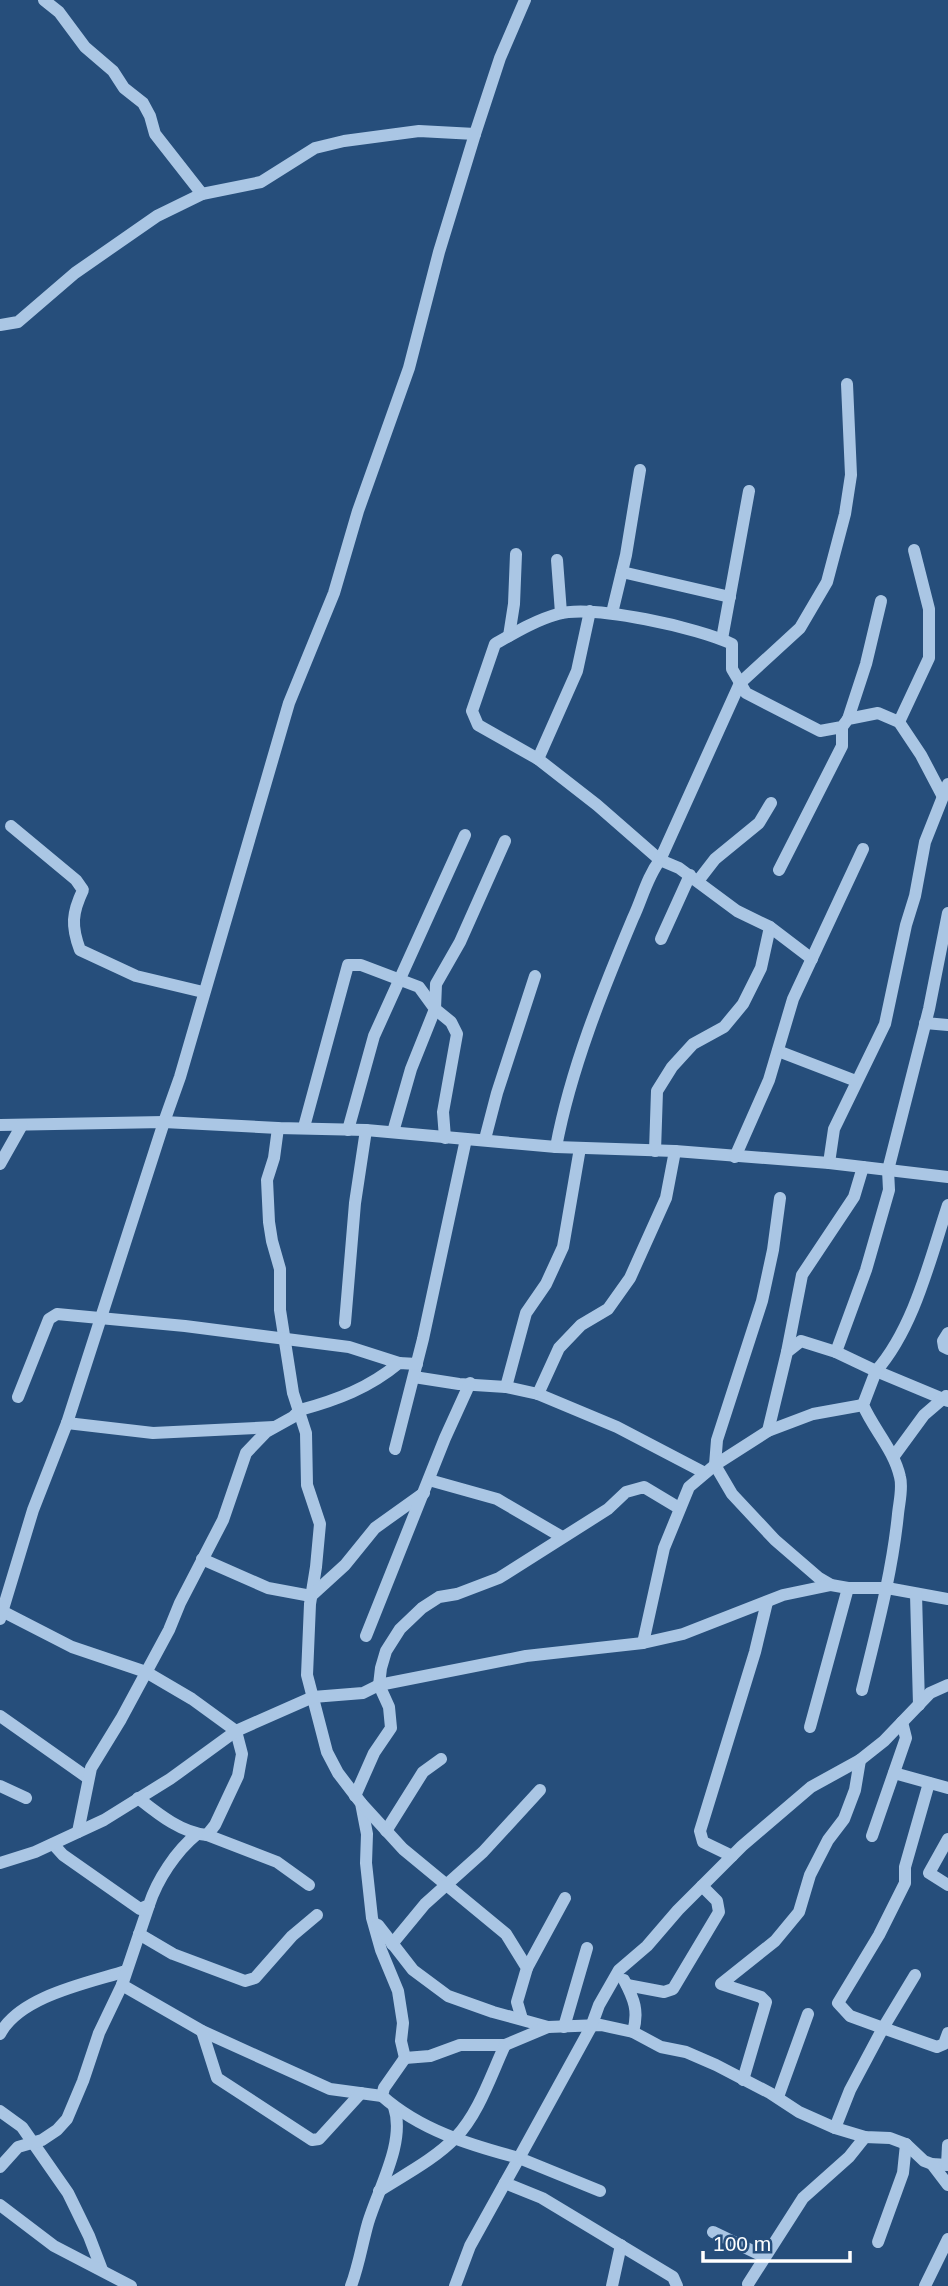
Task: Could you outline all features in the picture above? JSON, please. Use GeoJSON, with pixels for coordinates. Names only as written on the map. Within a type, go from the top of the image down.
{"type":"FeatureCollection","features":[{"type":"Feature","properties":{"kind":"street"},"geometry":{"type":"LineString","coordinates":[[44,0],[59,12],[85,47],[113,71],[124,88],[143,103],[155,134],[202,194]]}},
{"type":"Feature","properties":{"kind":"street"},"geometry":{"type":"LineString","coordinates":[[0,2167],[18,2147],[42,2140],[67,2119],[160,1882],[179,1852],[215,1825],[238,1776],[242,1754],[236,1731],[192,1699],[146,1672],[72,1647],[1,1613],[33,1510],[67,1423],[194,1034],[203,992],[289,703],[334,593],[358,511],[409,368],[439,252],[475,134],[500,58],[525,0]]}},
{"type":"Feature","properties":{"kind":"street"},"geometry":{"type":"LineString","coordinates":[[0,325],[18,322],[75,273],[157,216],[202,194],[261,182],[315,148],[344,141],[419,131],[475,134]]}},
{"type":"Feature","properties":{"kind":"street"},"geometry":{"type":"LineString","coordinates":[[556,1147],[572,1083],[610,972],[645,888],[740,682],[800,628],[827,582],[845,514],[851,475],[847,384]]}},
{"type":"Feature","properties":{"kind":"street"},"geometry":{"type":"LineString","coordinates":[[612,613],[640,470]]}},
{"type":"Feature","properties":{"kind":"street"},"geometry":{"type":"LineString","coordinates":[[722,639],[749,491]]}},
{"type":"Feature","properties":{"kind":"street"},"geometry":{"type":"LineString","coordinates":[[899,722],[929,658],[929,609],[914,550]]}},
{"type":"Feature","properties":{"kind":"street"},"geometry":{"type":"LineString","coordinates":[[509,636],[514,604],[516,554]]}},
{"type":"Feature","properties":{"kind":"street"},"geometry":{"type":"LineString","coordinates":[[557,560],[561,613]]}},
{"type":"Feature","properties":{"kind":"street"},"geometry":{"type":"LineString","coordinates":[[622,572],[730,597]]}},
{"type":"Feature","properties":{"kind":"street"},"geometry":{"type":"LineString","coordinates":[[779,870],[842,746],[845,723],[866,664],[881,601]]}},
{"type":"Feature","properties":{"kind":"street"},"geometry":{"type":"LineString","coordinates":[[538,759],[577,671],[590,611]]}},
{"type":"Feature","properties":{"kind":"street"},"geometry":{"type":"LineString","coordinates":[[812,959],[769,927],[737,911],[679,867],[660,860],[597,805],[538,759],[478,725],[472,711],[495,644],[529,625],[561,613],[590,611],[612,613],[722,639],[732,644],[732,669],[746,694],[820,731],[878,713],[899,722],[921,755],[944,799],[925,842],[885,1024],[834,1129],[830,1163]]}},
{"type":"Feature","properties":{"kind":"street"},"geometry":{"type":"LineString","coordinates":[[661,939],[694,878],[759,823],[771,803]]}},
{"type":"Feature","properties":{"kind":"street"},"geometry":{"type":"LineString","coordinates":[[11,826],[76,880],[83,890],[76,905],[73,930],[80,950],[136,976],[203,992]]}},
{"type":"Feature","properties":{"kind":"street"},"geometry":{"type":"LineString","coordinates":[[348,1130],[374,1036],[465,835]]}},
{"type":"Feature","properties":{"kind":"street"},"geometry":{"type":"LineString","coordinates":[[393,1132],[411,1069],[435,1009],[436,984],[460,942],[505,841]]}},
{"type":"Feature","properties":{"kind":"street"},"geometry":{"type":"LineString","coordinates":[[734,1157],[769,1080],[793,999],[863,849]]}},
{"type":"Feature","properties":{"kind":"street"},"geometry":{"type":"LineString","coordinates":[[836,1352],[866,1270],[889,1190],[888,1170],[925,1023],[948,914]]}},
{"type":"Feature","properties":{"kind":"street"},"geometry":{"type":"LineString","coordinates":[[655,1151],[657,1091],[693,1044],[724,1027],[743,1004],[761,968],[769,927]]}},
{"type":"Feature","properties":{"kind":"street"},"geometry":{"type":"LineString","coordinates":[[304,1127],[348,965],[361,965],[419,987],[435,1009],[451,1022],[457,1034],[443,1112],[445,1138]]}},
{"type":"Feature","properties":{"kind":"street"},"geometry":{"type":"LineString","coordinates":[[485,1139],[535,976]]}},
{"type":"Feature","properties":{"kind":"street"},"geometry":{"type":"LineString","coordinates":[[925,1023],[948,1025]]}},
{"type":"Feature","properties":{"kind":"street"},"geometry":{"type":"LineString","coordinates":[[778,1051],[856,1080]]}},
{"type":"Feature","properties":{"kind":"street"},"geometry":{"type":"LineString","coordinates":[[0,1125],[164,1122],[366,1130],[556,1147],[675,1150],[830,1163],[948,1177]]}},
{"type":"Feature","properties":{"kind":"street"},"geometry":{"type":"LineString","coordinates":[[0,1164],[22,1125]]}},
{"type":"Feature","properties":{"kind":"street"},"geometry":{"type":"LineString","coordinates":[[278,1128],[274,1158],[267,1180],[272,1241],[280,1269],[279,1310],[286,1338],[293,1393],[306,1433],[307,1485],[320,1524],[311,1596],[307,1675],[327,1752],[338,1773],[386,1831],[403,1849],[506,1934],[527,1968]]}},
{"type":"Feature","properties":{"kind":"street"},"geometry":{"type":"LineString","coordinates":[[345,1323],[355,1203],[366,1130]]}},
{"type":"Feature","properties":{"kind":"street"},"geometry":{"type":"LineString","coordinates":[[395,1449],[466,1139]]}},
{"type":"Feature","properties":{"kind":"street"},"geometry":{"type":"LineString","coordinates":[[506,1387],[526,1313],[546,1284],[563,1247],[580,1148]]}},
{"type":"Feature","properties":{"kind":"street"},"geometry":{"type":"LineString","coordinates":[[538,1394],[559,1348],[580,1325],[608,1309],[630,1278],[666,1198],[675,1150]]}},
{"type":"Feature","properties":{"kind":"street"},"geometry":{"type":"LineString","coordinates":[[768,1430],[802,1275],[854,1197],[863,1167]]}},
{"type":"Feature","properties":{"kind":"street"},"geometry":{"type":"LineString","coordinates":[[710,1469],[762,1301],[780,1198]]}},
{"type":"Feature","properties":{"kind":"street"},"geometry":{"type":"LineString","coordinates":[[862,1690],[887,1588],[902,1480],[894,1456],[872,1426],[863,1405],[876,1371],[890,1355],[921,1289],[948,1205]]}},
{"type":"Feature","properties":{"kind":"street"},"geometry":{"type":"LineString","coordinates":[[18,1397],[49,1319],[57,1314],[185,1326],[349,1347],[415,1371],[470,1384],[506,1387],[538,1394],[710,1469],[775,1540],[818,1578],[831,1585],[887,1588],[948,1599]]}},
{"type":"Feature","properties":{"kind":"street"},"geometry":{"type":"LineString","coordinates":[[948,1333],[943,1341],[944,1347],[948,1349]]}},
{"type":"Feature","properties":{"kind":"street"},"geometry":{"type":"LineString","coordinates":[[787,1352],[800,1342],[836,1352],[946,1398],[917,1424],[894,1456]]}},
{"type":"Feature","properties":{"kind":"street"},"geometry":{"type":"LineString","coordinates":[[78,1832],[88,1778],[169,1630],[223,1520],[246,1453],[257,1438],[300,1410],[357,1392],[380,1379],[399,1363]]}},
{"type":"Feature","properties":{"kind":"street"},"geometry":{"type":"LineString","coordinates":[[366,1636],[470,1384]]}},
{"type":"Feature","properties":{"kind":"street"},"geometry":{"type":"LineString","coordinates":[[643,1643],[664,1548],[689,1487],[710,1469],[768,1430],[813,1414],[863,1405]]}},
{"type":"Feature","properties":{"kind":"street"},"geometry":{"type":"LineString","coordinates":[[67,1423],[153,1433],[274,1427]]}},
{"type":"Feature","properties":{"kind":"street"},"geometry":{"type":"LineString","coordinates":[[311,1596],[345,1565],[375,1528],[427,1486],[497,1499],[562,1537]]}},
{"type":"Feature","properties":{"kind":"street"},"geometry":{"type":"LineString","coordinates":[[382,2096],[384,2088],[405,2058],[401,2041],[403,2023],[398,1991],[372,1918],[366,1863],[367,1835],[358,1799],[374,1753],[391,1728],[389,1707],[379,1685],[386,1651],[400,1629],[422,1608],[439,1597],[457,1594],[499,1578],[608,1509],[626,1492],[644,1487],[679,1508]]}},
{"type":"Feature","properties":{"kind":"street"},"geometry":{"type":"LineString","coordinates":[[202,1559],[268,1588],[311,1596]]}},
{"type":"Feature","properties":{"kind":"street"},"geometry":{"type":"LineString","coordinates":[[0,1863],[53,1844],[104,1820],[170,1779],[236,1731],[313,1697],[363,1693],[379,1685],[526,1656],[643,1643],[683,1634],[783,1595],[831,1585]]}},
{"type":"Feature","properties":{"kind":"street"},"geometry":{"type":"LineString","coordinates":[[810,1727],[848,1588]]}},
{"type":"Feature","properties":{"kind":"street"},"geometry":{"type":"LineString","coordinates":[[916,1594],[919,1704]]}},
{"type":"Feature","properties":{"kind":"street"},"geometry":{"type":"LineString","coordinates":[[732,1856],[703,1842],[700,1831],[755,1652],[766,1602]]}},
{"type":"Feature","properties":{"kind":"street"},"geometry":{"type":"LineString","coordinates":[[455,2286],[470,2246],[591,2027],[599,2005],[619,1970],[646,1946],[732,1856],[811,1787],[860,1760],[930,1693],[948,1685]]}},
{"type":"Feature","properties":{"kind":"street"},"geometry":{"type":"LineString","coordinates":[[0,1716],[88,1778]]}},
{"type":"Feature","properties":{"kind":"street"},"geometry":{"type":"LineString","coordinates":[[872,1836],[906,1738],[902,1722]]}},
{"type":"Feature","properties":{"kind":"street"},"geometry":{"type":"LineString","coordinates":[[386,1831],[423,1772],[441,1759]]}},
{"type":"Feature","properties":{"kind":"street"},"geometry":{"type":"LineString","coordinates":[[743,2080],[765,2002],[761,1997],[721,1984],[775,1941],[799,1912],[810,1875],[828,1840],[844,1819],[855,1790],[860,1760]]}},
{"type":"Feature","properties":{"kind":"street"},"geometry":{"type":"LineString","coordinates":[[894,1773],[948,1788]]}},
{"type":"Feature","properties":{"kind":"street"},"geometry":{"type":"LineString","coordinates":[[929,1783],[905,1867],[905,1883],[879,1935],[838,2003],[850,2016],[937,2047],[944,2044],[948,2033]]}},
{"type":"Feature","properties":{"kind":"street"},"geometry":{"type":"LineString","coordinates":[[0,1786],[26,1798]]}},
{"type":"Feature","properties":{"kind":"street"},"geometry":{"type":"LineString","coordinates":[[392,1944],[425,1904],[483,1852],[540,1790]]}},
{"type":"Feature","properties":{"kind":"street"},"geometry":{"type":"LineString","coordinates":[[138,1798],[168,1820],[277,1862],[309,1885]]}},
{"type":"Feature","properties":{"kind":"street"},"geometry":{"type":"LineString","coordinates":[[948,1839],[929,1873],[948,1885]]}},
{"type":"Feature","properties":{"kind":"street"},"geometry":{"type":"LineString","coordinates":[[53,1844],[63,1855],[140,1909],[149,1905]]}},
{"type":"Feature","properties":{"kind":"street"},"geometry":{"type":"LineString","coordinates":[[627,1985],[664,1992],[673,1989],[719,1912],[717,1901],[702,1886]]}},
{"type":"Feature","properties":{"kind":"street"},"geometry":{"type":"LineString","coordinates":[[522,2019],[517,2002],[527,1968],[565,1898]]}},
{"type":"Feature","properties":{"kind":"street"},"geometry":{"type":"LineString","coordinates":[[139,1934],[173,1954],[245,1981],[256,1978],[292,1936],[317,1915]]}},
{"type":"Feature","properties":{"kind":"street"},"geometry":{"type":"LineString","coordinates":[[372,1918],[413,1970],[448,1996],[548,2027],[601,2025],[634,2032],[661,2047],[686,2052],[778,2097],[799,2112],[835,2128],[865,2137],[890,2138],[906,2144],[918,2158],[932,2164],[947,2165],[948,2145]]}},
{"type":"Feature","properties":{"kind":"street"},"geometry":{"type":"LineString","coordinates":[[564,2027],[587,1948]]}},
{"type":"Feature","properties":{"kind":"street"},"geometry":{"type":"LineString","coordinates":[[619,1970],[635,2000],[638,2017],[634,2032]]}},
{"type":"Feature","properties":{"kind":"street"},"geometry":{"type":"LineString","coordinates":[[0,2034],[5,2025],[36,2001],[127,1971]]}},
{"type":"Feature","properties":{"kind":"street"},"geometry":{"type":"LineString","coordinates":[[835,2128],[850,2090],[915,1975]]}},
{"type":"Feature","properties":{"kind":"street"},"geometry":{"type":"LineString","coordinates":[[122,1984],[202,2031],[330,2090],[382,2096],[394,2107],[430,2129],[519,2158],[600,2191]]}},
{"type":"Feature","properties":{"kind":"street"},"geometry":{"type":"LineString","coordinates":[[778,2097],[808,2014]]}},
{"type":"Feature","properties":{"kind":"street"},"geometry":{"type":"LineString","coordinates":[[405,2058],[430,2056],[460,2045],[505,2045],[548,2027]]}},
{"type":"Feature","properties":{"kind":"street"},"geometry":{"type":"LineString","coordinates":[[202,2031],[217,2078],[312,2140],[318,2139],[361,2094]]}},
{"type":"Feature","properties":{"kind":"street"},"geometry":{"type":"LineString","coordinates":[[379,2191],[456,2137],[473,2113],[505,2045]]}},
{"type":"Feature","properties":{"kind":"street"},"geometry":{"type":"LineString","coordinates":[[351,2286],[388,2169],[398,2119],[394,2107]]}},
{"type":"Feature","properties":{"kind":"street"},"geometry":{"type":"LineString","coordinates":[[0,2111],[22,2127],[68,2193],[102,2270]]}},
{"type":"Feature","properties":{"kind":"street"},"geometry":{"type":"LineString","coordinates":[[748,2284],[803,2198],[849,2157],[865,2137]]}},
{"type":"Feature","properties":{"kind":"street"},"geometry":{"type":"LineString","coordinates":[[878,2242],[903,2173],[906,2144]]}},
{"type":"Feature","properties":{"kind":"street"},"geometry":{"type":"LineString","coordinates":[[932,2164],[948,2185]]}},
{"type":"Feature","properties":{"kind":"street"},"geometry":{"type":"LineString","coordinates":[[505,2183],[542,2197],[673,2277],[677,2286]]}},
{"type":"Feature","properties":{"kind":"street"},"geometry":{"type":"LineString","coordinates":[[0,2205],[54,2246],[131,2286]]}},
{"type":"Feature","properties":{"kind":"street"},"geometry":{"type":"LineString","coordinates":[[713,2232],[765,2257]]}},
{"type":"Feature","properties":{"kind":"street"},"geometry":{"type":"LineString","coordinates":[[925,2286],[948,2239]]}},
{"type":"Feature","properties":{"kind":"street"},"geometry":{"type":"LineString","coordinates":[[612,2286],[621,2245]]}}]}
